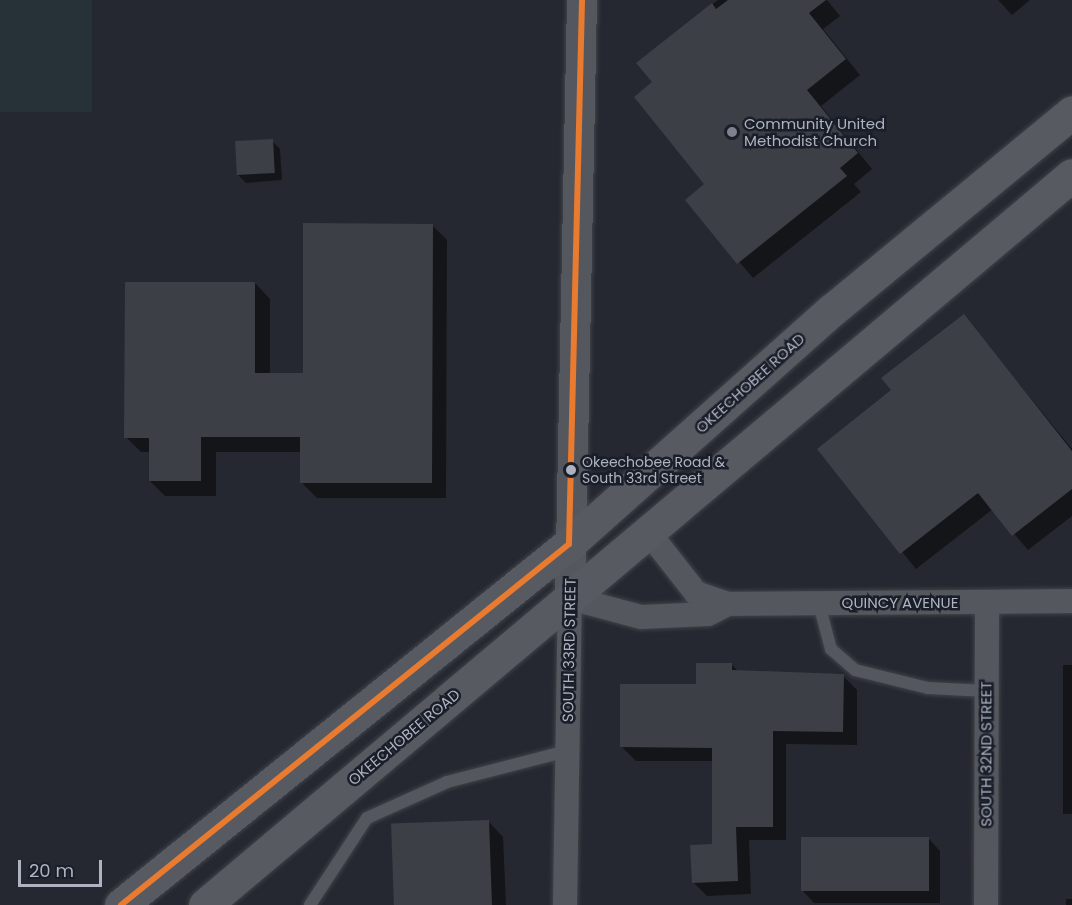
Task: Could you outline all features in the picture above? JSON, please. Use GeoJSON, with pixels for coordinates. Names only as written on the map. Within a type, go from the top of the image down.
{"type":"FeatureCollection","features":[{"type":"Feature","properties":{"kind":"main road","name":"OKEECHOBEE ROAD"},"geometry":{"type":"LineString","coordinates":[[121,905],[569,544],[832,310],[1072,112]]}},
{"type":"Feature","properties":{"kind":"main road","name":"OKEECHOBEE ROAD"},"geometry":{"type":"LineString","coordinates":[[205,905],[1072,175]]}},
{"type":"Feature","properties":{"kind":"street","name":"SOUTH 33RD STREET"},"geometry":{"type":"LineString","coordinates":[[565,905],[569,544],[582,0]]}},
{"type":"Feature","properties":{"kind":"street","name":"QUINCY AVENUE"},"geometry":{"type":"LineString","coordinates":[[649,533],[696,593],[728,604],[1072,602]]}},
{"type":"Feature","properties":{"kind":"street","name":"QUINCY AVENUE"},"geometry":{"type":"LineString","coordinates":[[570,598],[640,617],[708,614],[728,604]]}},
{"type":"Feature","properties":{"kind":"street","name":"SOUTH 32ND STREET"},"geometry":{"type":"LineString","coordinates":[[986,905],[987,603]]}},
{"type":"Feature","properties":{"kind":"lane"},"geometry":{"type":"LineString","coordinates":[[819,604],[831,649],[855,670],[928,688],[987,691]]}},
{"type":"Feature","properties":{"kind":"lane"},"geometry":{"type":"LineString","coordinates":[[310,905],[367,818],[447,782],[567,751]]}},
{"type":"Feature","properties":{"kind":"shaded area"},"geometry":{"type":"Polygon","coordinates":[[[0,0],[92,0],[92,112],[0,112],[0,0]]]}},
{"type":"Feature","properties":{"kind":"building","name":"Community United Methodist Church"},"geometry":{"type":"Polygon","coordinates":[[[728,0],[826,0],[809,13],[846,59],[807,90],[858,153],[840,168],[847,176],[737,264],[685,200],[704,184],[634,97],[652,82],[636,63],[712,3],[716,9],[728,0]]]}},
{"type":"Feature","properties":{"kind":"building"},"geometry":{"type":"Polygon","coordinates":[[[273,139],[275,173],[237,175],[235,141],[273,139]]]}},
{"type":"Feature","properties":{"kind":"building"},"geometry":{"type":"Polygon","coordinates":[[[303,223],[433,224],[432,483],[300,483],[300,437],[201,437],[201,481],[149,481],[149,438],[124,438],[125,282],[255,282],[255,373],[303,373],[303,223]]]}},
{"type":"Feature","properties":{"kind":"building"},"geometry":{"type":"Polygon","coordinates":[[[964,314],[1072,451],[1072,489],[1012,536],[978,493],[900,554],[817,449],[891,390],[881,378],[964,314]]]}},
{"type":"Feature","properties":{"kind":"building"},"geometry":{"type":"Polygon","coordinates":[[[696,663],[732,663],[732,670],[844,674],[843,732],[773,731],[773,827],[736,827],[738,881],[692,883],[690,845],[712,844],[712,748],[620,747],[620,684],[696,684],[696,663]]]}},
{"type":"Feature","properties":{"kind":"building"},"geometry":{"type":"Polygon","coordinates":[[[489,820],[492,905],[394,905],[391,823],[489,820]]]}},
{"type":"Feature","properties":{"kind":"building"},"geometry":{"type":"Polygon","coordinates":[[[801,837],[929,837],[929,891],[801,891],[801,837]]]}},
{"type":"Feature","properties":{"kind":"transit line"},"geometry":{"type":"LineString","coordinates":[[121,905],[569,544],[582,0]]}},
{"type":"Feature","properties":{"kind":"place","name":"Community United Methodist Church"},"geometry":{"type":"Point","coordinates":[732,132]}},
{"type":"Feature","properties":{"kind":"place","name":"Okeechobee Road & South 33rd Street"},"geometry":{"type":"Point","coordinates":[571,470]}}]}
